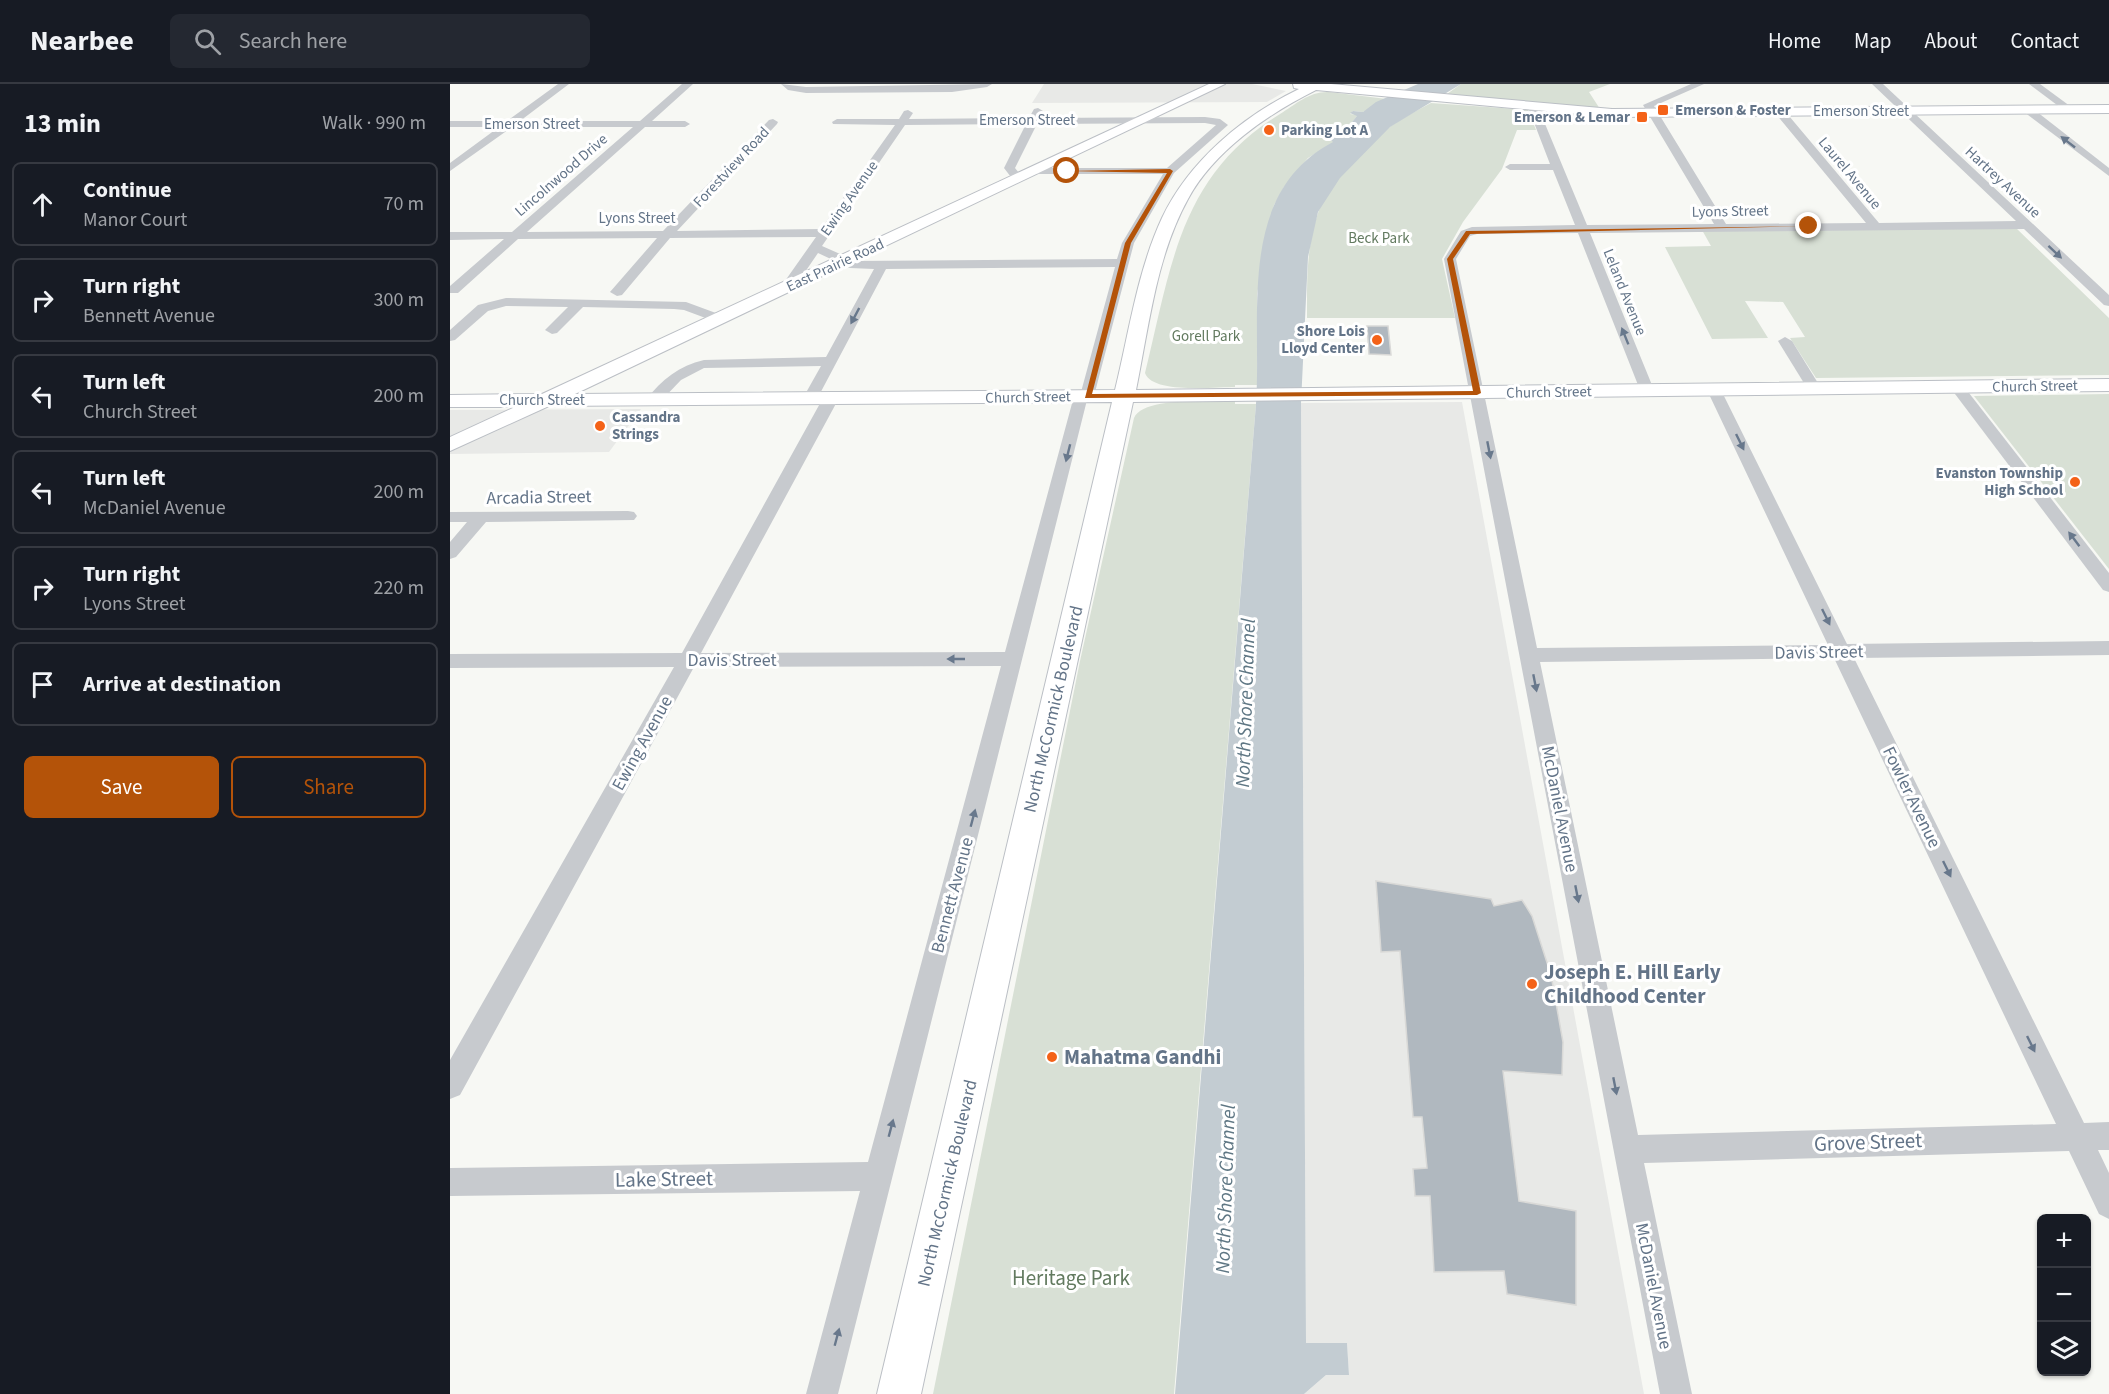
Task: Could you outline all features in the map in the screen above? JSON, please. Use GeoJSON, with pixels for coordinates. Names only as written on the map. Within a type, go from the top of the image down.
{"type":"FeatureCollection","features":[{"type":"Feature","properties":{"kind":"main road","name":"East Prairie Road"},"geometry":{"type":"LineString","coordinates":[[450,445],[1219,84]]}},
{"type":"Feature","properties":{"kind":"main road","name":"Emerson Street"},"geometry":{"type":"LineString","coordinates":[[1288,85],[1457,100],[1534,111],[1652,113],[2109,109]]}},
{"type":"Feature","properties":{"kind":"main road"},"geometry":{"type":"LineString","coordinates":[[1288,85],[1290,91],[1288,102]]}},
{"type":"Feature","properties":{"kind":"main road","name":"North McCormick Boulevard"},"geometry":{"type":"LineString","coordinates":[[899,1394],[1124,396],[1152,278],[1170,218],[1193,180],[1219,150],[1246,127],[1316,86]]}},
{"type":"Feature","properties":{"kind":"main road","name":"Church Street"},"geometry":{"type":"LineString","coordinates":[[450,401],[1477,393],[2109,385]]}},
{"type":"Feature","properties":{"kind":"street"},"geometry":{"type":"LineString","coordinates":[[450,168],[564,84]]}},
{"type":"Feature","properties":{"kind":"street","name":"Lincolnwood Drive"},"geometry":{"type":"LineString","coordinates":[[460,302],[514,235],[688,84]]}},
{"type":"Feature","properties":{"kind":"street"},"geometry":{"type":"LineString","coordinates":[[786,84],[791,88],[806,90],[952,89],[987,84]]}},
{"type":"Feature","properties":{"kind":"street"},"geometry":{"type":"LineString","coordinates":[[1699,84],[1648,103],[1722,227]]}},
{"type":"Feature","properties":{"kind":"street","name":"Hartrey Avenue"},"geometry":{"type":"LineString","coordinates":[[1877,84],[2109,302]]}},
{"type":"Feature","properties":{"kind":"street"},"geometry":{"type":"LineString","coordinates":[[2034,84],[2069,109]]}},
{"type":"Feature","properties":{"kind":"street"},"geometry":{"type":"LineString","coordinates":[[1018,179],[1009,168],[1040,107]]}},
{"type":"Feature","properties":{"kind":"street","name":"Ewing Avenue"},"geometry":{"type":"LineString","coordinates":[[787,288],[912,108]]}},
{"type":"Feature","properties":{"kind":"street"},"geometry":{"type":"LineString","coordinates":[[2028,110],[2109,173]]}},
{"type":"Feature","properties":{"kind":"street","name":"Leland Avenue"},"geometry":{"type":"LineString","coordinates":[[1534,111],[1647,390]]}},
{"type":"Feature","properties":{"kind":"street","name":"Laurel Avenue"},"geometry":{"type":"LineString","coordinates":[[1780,112],[1875,226]]}},
{"type":"Feature","properties":{"kind":"street","name":"Emerson Street"},"geometry":{"type":"LineString","coordinates":[[837,122],[1216,121]]}},
{"type":"Feature","properties":{"kind":"street","name":"Bennett Avenue"},"geometry":{"type":"LineString","coordinates":[[822,1394],[1014,659],[1084,396],[1128,243],[1170,171],[1222,125],[1216,121]]}},
{"type":"Feature","properties":{"kind":"street","name":"Forestview Road"},"geometry":{"type":"LineString","coordinates":[[617,292],[667,234],[773,122]]}},
{"type":"Feature","properties":{"kind":"street","name":"Emerson Street"},"geometry":{"type":"LineString","coordinates":[[450,124],[685,124]]}},
{"type":"Feature","properties":{"kind":"street"},"geometry":{"type":"LineString","coordinates":[[1510,167],[1557,167]]}},
{"type":"Feature","properties":{"kind":"street"},"geometry":{"type":"LineString","coordinates":[[1034,171],[1170,171]]}},
{"type":"Feature","properties":{"kind":"street","name":"Lyons Street"},"geometry":{"type":"LineString","coordinates":[[1471,231],[2026,225]]}},
{"type":"Feature","properties":{"kind":"street","name":"McDaniel Avenue"},"geometry":{"type":"LineString","coordinates":[[1471,231],[1465,234],[1450,259],[1676,1394]]}},
{"type":"Feature","properties":{"kind":"street","name":"Lyons Street"},"geometry":{"type":"LineString","coordinates":[[450,236],[824,233]]}},
{"type":"Feature","properties":{"kind":"street"},"geometry":{"type":"LineString","coordinates":[[815,247],[854,265],[1122,263]]}},
{"type":"Feature","properties":{"kind":"street","name":"Ewing Avenue"},"geometry":{"type":"LineString","coordinates":[[450,1086],[688,660],[821,398],[831,362],[882,265]]}},
{"type":"Feature","properties":{"kind":"street"},"geometry":{"type":"LineString","coordinates":[[460,302],[491,305],[506,302],[686,306],[719,319]]}},
{"type":"Feature","properties":{"kind":"street"},"geometry":{"type":"LineString","coordinates":[[450,318],[460,302]]}},
{"type":"Feature","properties":{"kind":"street"},"geometry":{"type":"LineString","coordinates":[[450,337],[460,302]]}},
{"type":"Feature","properties":{"kind":"street"},"geometry":{"type":"LineString","coordinates":[[552,330],[580,303]]}},
{"type":"Feature","properties":{"kind":"street"},"geometry":{"type":"LineString","coordinates":[[1785,341],[1814,388]]}},
{"type":"Feature","properties":{"kind":"street"},"geometry":{"type":"LineString","coordinates":[[654,399],[678,374],[691,366],[704,363],[831,362]]}},
{"type":"Feature","properties":{"kind":"street"},"geometry":{"type":"LineString","coordinates":[[1957,387],[2109,586]]}},
{"type":"Feature","properties":{"kind":"street","name":"Fowler Avenue"},"geometry":{"type":"LineString","coordinates":[[1714,390],[2109,1204]]}},
{"type":"Feature","properties":{"kind":"street","name":"Arcadia Street"},"geometry":{"type":"LineString","coordinates":[[450,517],[628,516]]}},
{"type":"Feature","properties":{"kind":"street"},"geometry":{"type":"LineString","coordinates":[[450,554],[481,517]]}},
{"type":"Feature","properties":{"kind":"street","name":"Davis Street"},"geometry":{"type":"LineString","coordinates":[[1529,655],[2109,648]]}},
{"type":"Feature","properties":{"kind":"street","name":"Davis Street"},"geometry":{"type":"LineString","coordinates":[[450,661],[1014,659]]}},
{"type":"Feature","properties":{"kind":"street","name":"Grove Street"},"geometry":{"type":"LineString","coordinates":[[1627,1149],[2109,1136]]}},
{"type":"Feature","properties":{"kind":"street","name":"Lake Street"},"geometry":{"type":"LineString","coordinates":[[450,1182],[879,1176]]}},
{"type":"Feature","properties":{"kind":"shaded area"},"geometry":{"type":"Polygon","coordinates":[[[1044,84],[1252,84],[1286,91],[1267,102],[1032,103],[1044,84]]]}},
{"type":"Feature","properties":{"kind":"shaded area"},"geometry":{"type":"Polygon","coordinates":[[[1462,402],[1644,1394],[1304,1394],[1326,1375],[1349,1375],[1347,1343],[1306,1343],[1301,403],[1462,402]]]}},
{"type":"Feature","properties":{"kind":"shaded area"},"geometry":{"type":"Polygon","coordinates":[[[641,409],[609,452],[450,454],[450,410],[641,409]]]}},
{"type":"Feature","properties":{"kind":"green space"},"geometry":{"type":"Polygon","coordinates":[[[1461,84],[1610,84],[1589,92],[1600,109],[1447,94],[1461,84]]]}},
{"type":"Feature","properties":{"kind":"green space","name":"Gorell Park"},"geometry":{"type":"Polygon","coordinates":[[[1322,92],[1387,99],[1363,112],[1353,111],[1350,114],[1358,115],[1339,138],[1330,136],[1328,138],[1334,142],[1308,158],[1284,187],[1274,205],[1257,294],[1257,385],[1185,388],[1171,387],[1150,380],[1145,373],[1163,297],[1184,227],[1200,196],[1220,166],[1246,139],[1303,99],[1322,92]]]}},
{"type":"Feature","properties":{"kind":"green space","name":"Beck Park"},"geometry":{"type":"Polygon","coordinates":[[[1431,103],[1528,110],[1536,130],[1517,130],[1502,169],[1463,222],[1442,259],[1455,318],[1307,318],[1309,252],[1314,226],[1323,203],[1349,166],[1371,143],[1391,126],[1431,103]]]}},
{"type":"Feature","properties":{"kind":"green space"},"geometry":{"type":"Polygon","coordinates":[[[2015,227],[2109,318],[2109,375],[1816,378],[1790,338],[1805,337],[1783,302],[1745,301],[1768,338],[1712,339],[1665,247],[1711,246],[1702,230],[2015,227]]]}},
{"type":"Feature","properties":{"kind":"green space","name":"Evanston Township High School"},"geometry":{"type":"Polygon","coordinates":[[[2109,394],[2109,569],[1974,396],[2109,394]]]}},
{"type":"Feature","properties":{"kind":"green space","name":"Heritage Park"},"geometry":{"type":"Polygon","coordinates":[[[1235,401],[1235,404],[1256,404],[1174,1394],[933,1394],[1080,661],[1134,418],[1140,411],[1150,406],[1164,403],[1235,401]]]}},
{"type":"Feature","properties":{"kind":"water","name":"North Shore Channel"},"geometry":{"type":"Polygon","coordinates":[[[1418,84],[1461,84],[1390,127],[1340,178],[1318,212],[1308,257],[1301,403],[1306,1343],[1347,1343],[1349,1375],[1326,1375],[1304,1394],[1175,1394],[1256,404],[1257,295],[1260,258],[1268,223],[1281,192],[1302,164],[1333,142],[1328,137],[1339,138],[1357,116],[1350,113],[1363,112],[1376,102],[1418,84]]]}},
{"type":"Feature","properties":{"kind":"building","name":"Shore Lois Lloyd Center"},"geometry":{"type":"Polygon","coordinates":[[[1367,326],[1388,326],[1391,355],[1369,354],[1367,326]]]}},
{"type":"Feature","properties":{"kind":"building"},"geometry":{"type":"Polygon","coordinates":[[[1376,881],[1491,899],[1494,906],[1522,900],[1532,916],[1551,975],[1563,1042],[1562,1075],[1503,1071],[1519,1201],[1576,1211],[1576,1305],[1507,1294],[1504,1271],[1434,1272],[1430,1196],[1415,1196],[1413,1169],[1427,1168],[1422,1117],[1413,1117],[1400,951],[1381,952],[1376,881]]]}},
{"type":"Feature","properties":{"kind":"place","name":"Emerson & Foster"},"geometry":{"type":"Point","coordinates":[1663,110]}},
{"type":"Feature","properties":{"kind":"place","name":"Emerson & Lemar"},"geometry":{"type":"Point","coordinates":[1642,117]}},
{"type":"Feature","properties":{"kind":"place","name":"Parking Lot A"},"geometry":{"type":"Point","coordinates":[1269,130]}},
{"type":"Feature","properties":{"kind":"place","name":"Shore Lois Lloyd Center"},"geometry":{"type":"Point","coordinates":[1377,340]}},
{"type":"Feature","properties":{"kind":"place","name":"Cassandra Strings"},"geometry":{"type":"Point","coordinates":[600,426]}},
{"type":"Feature","properties":{"kind":"place","name":"Evanston Township High School"},"geometry":{"type":"Point","coordinates":[2075,482]}},
{"type":"Feature","properties":{"kind":"place","name":"Joseph E. Hill Early Childhood Center"},"geometry":{"type":"Point","coordinates":[1532,984]}},
{"type":"Feature","properties":{"kind":"place","name":"Mahatma Gandhi"},"geometry":{"type":"Point","coordinates":[1052,1057]}},
{"type":"Feature","properties":{"kind":"route"},"geometry":{"type":"LineString","coordinates":[[1067,171],[1170,171],[1128,243],[1088,396],[1477,393],[1450,259],[1468,232],[1476,230],[1809,226]]}}]}
